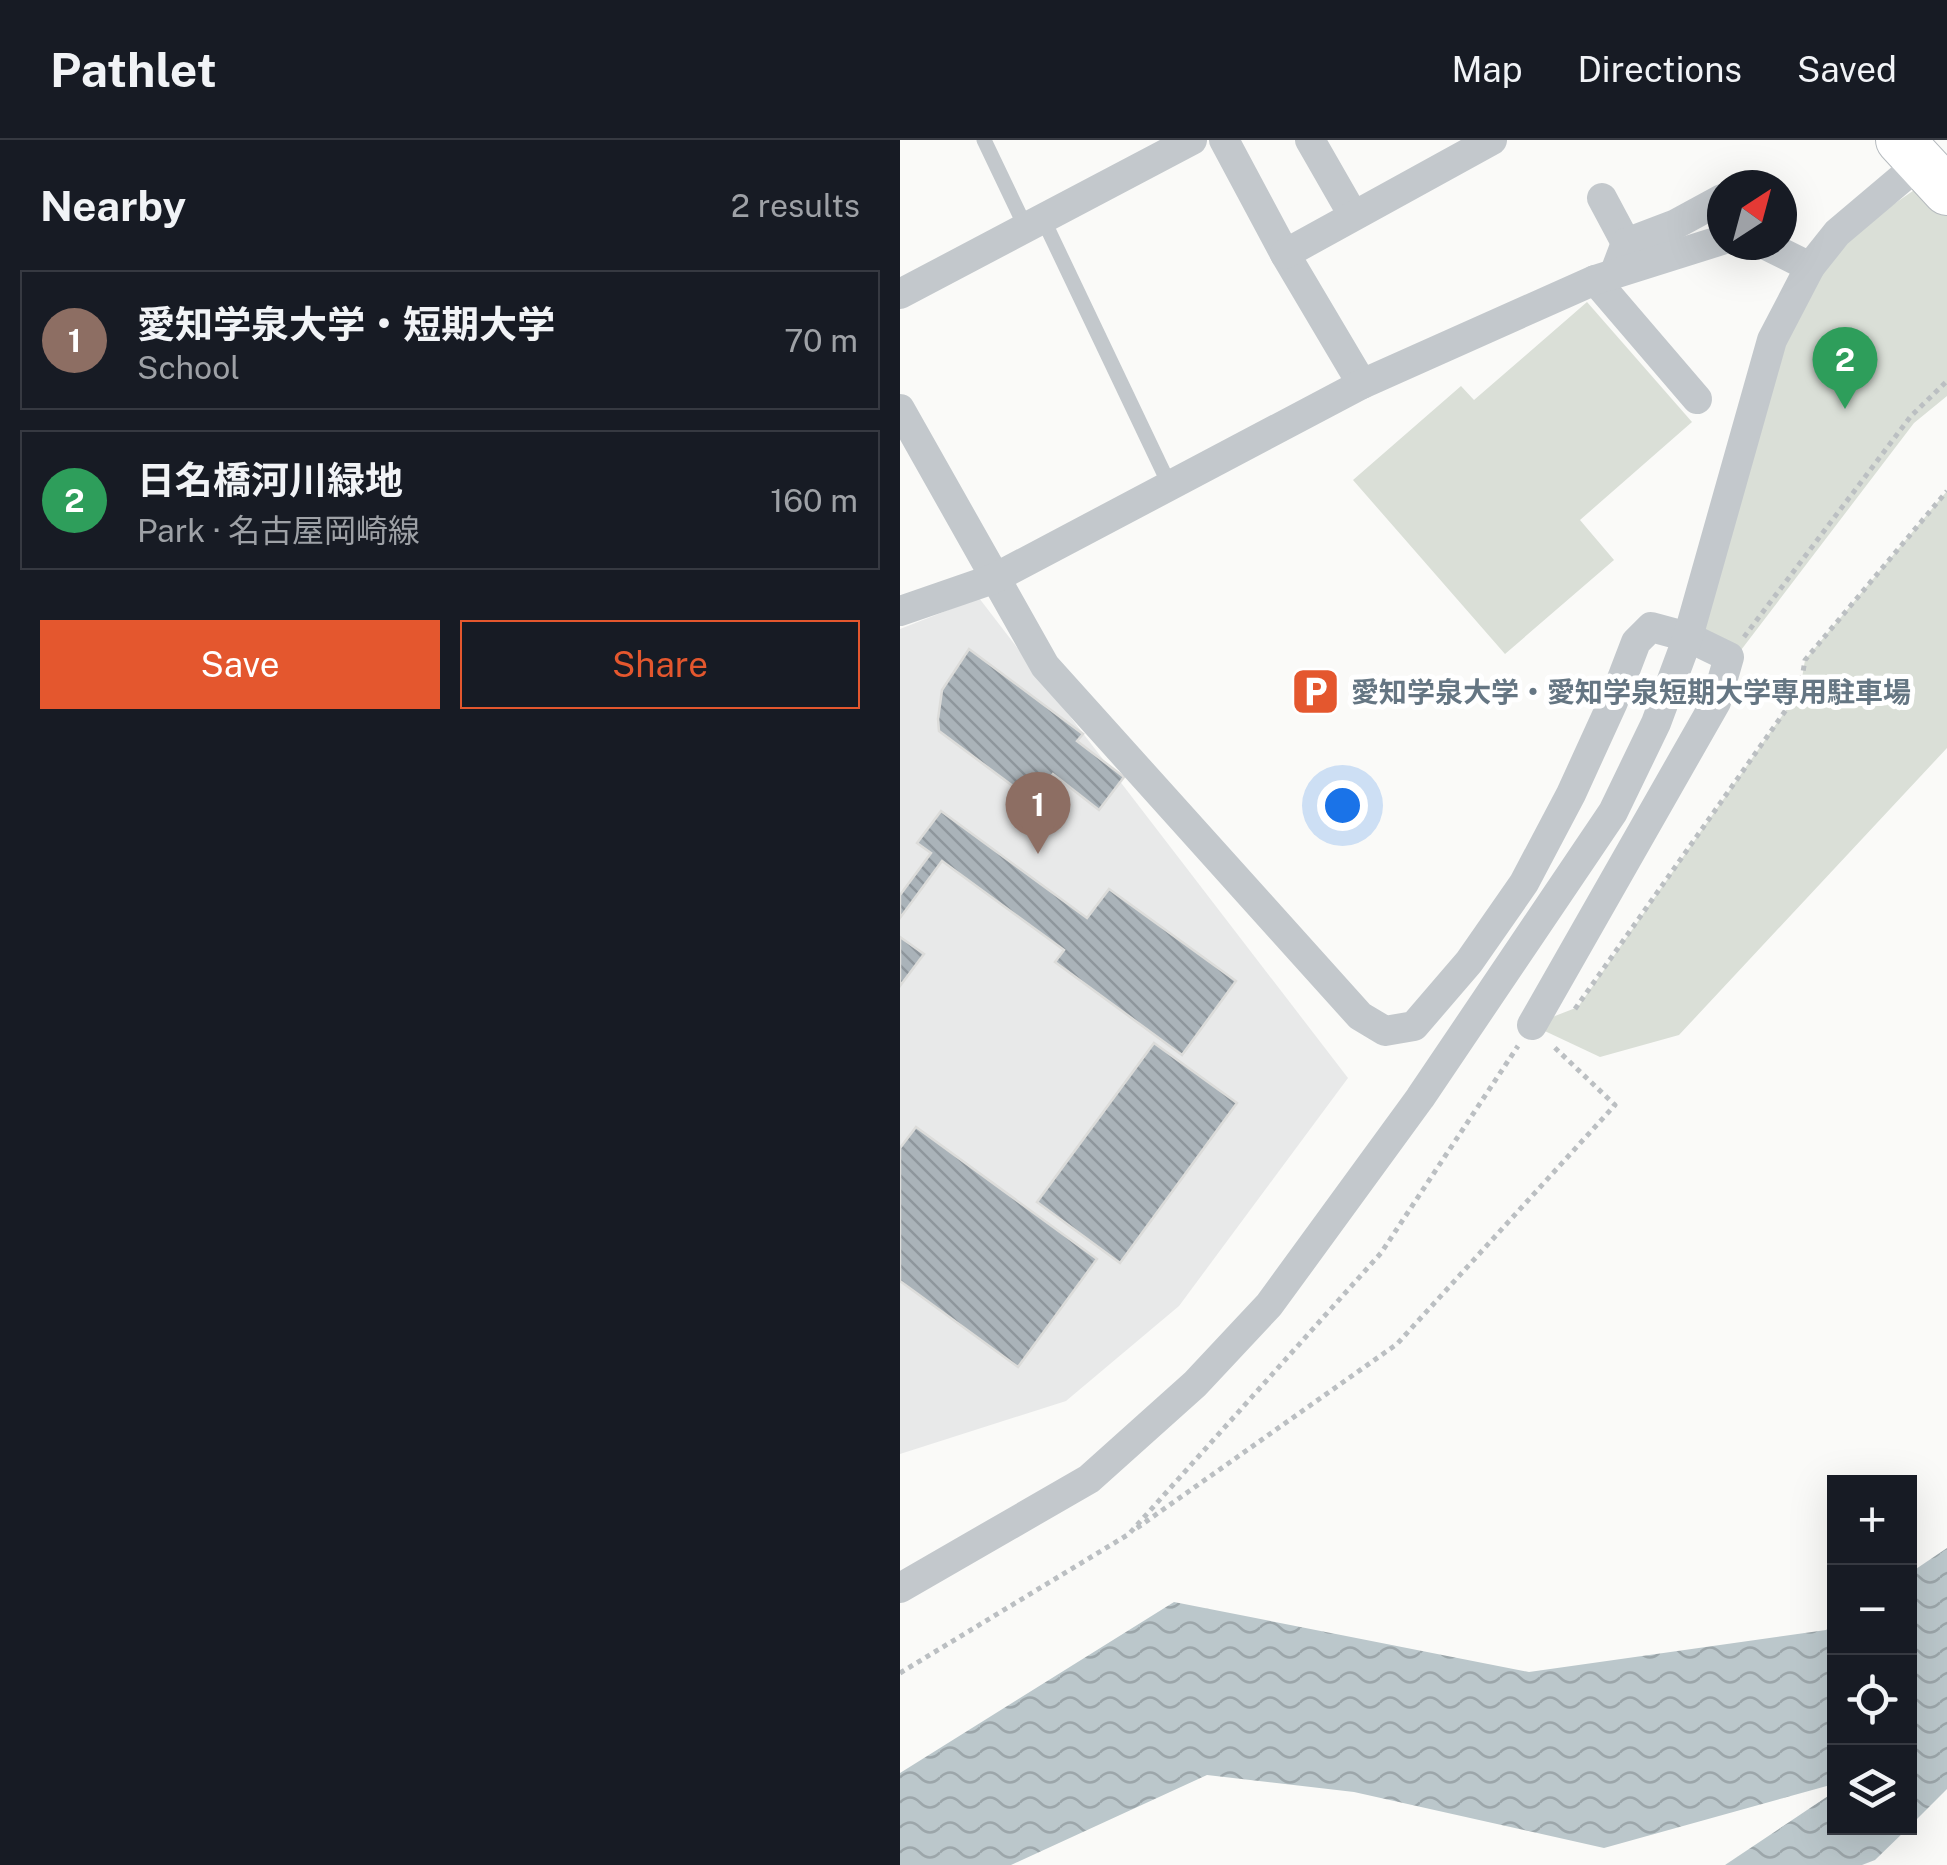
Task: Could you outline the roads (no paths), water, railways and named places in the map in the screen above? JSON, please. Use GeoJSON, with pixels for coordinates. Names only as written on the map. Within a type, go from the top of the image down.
{"type":"FeatureCollection","features":[{"type":"Feature","properties":{"kind":"street"},"geometry":{"type":"LineString","coordinates":[[900,294],[1192,140]]}},
{"type":"Feature","properties":{"kind":"street"},"geometry":{"type":"LineString","coordinates":[[1224,140],[1285,254],[1362,384]]}},
{"type":"Feature","properties":{"kind":"street"},"geometry":{"type":"LineString","coordinates":[[1310,140],[1353,215]]}},
{"type":"Feature","properties":{"kind":"street"},"geometry":{"type":"LineString","coordinates":[[1285,254],[1492,140]]}},
{"type":"Feature","properties":{"kind":"street"},"geometry":{"type":"LineString","coordinates":[[900,1588],[1089,1480],[1195,1384],[1270,1305],[1420,1098],[1613,812],[1656,723],[1688,637],[1772,340],[1810,267],[1837,233],[1923,164]]}},
{"type":"Feature","properties":{"kind":"street"},"geometry":{"type":"LineString","coordinates":[[1602,198],[1626,243]]}},
{"type":"Feature","properties":{"kind":"street"},"geometry":{"type":"LineString","coordinates":[[1605,276],[1626,243],[1707,207]]}},
{"type":"Feature","properties":{"kind":"street"},"geometry":{"type":"LineString","coordinates":[[900,611],[993,579],[1362,384],[1605,276],[1707,245]]}},
{"type":"Feature","properties":{"kind":"street"},"geometry":{"type":"LineString","coordinates":[[1796,260],[1810,267]]}},
{"type":"Feature","properties":{"kind":"street"},"geometry":{"type":"LineString","coordinates":[[1605,276],[1697,399]]}},
{"type":"Feature","properties":{"kind":"street"},"geometry":{"type":"LineString","coordinates":[[900,409],[993,579],[1046,666],[1360,1016],[1384,1030],[1414,1026],[1470,962],[1524,884],[1571,794],[1636,642],[1651,627],[1688,637],[1729,657],[1716,702],[1532,1025]]}},
{"type":"Feature","properties":{"kind":"lane"},"geometry":{"type":"LineString","coordinates":[[984,140],[1035,223],[1170,486]]}},
{"type":"Feature","properties":{"kind":"water"},"geometry":{"type":"Polygon","coordinates":[[[1947,1548],[1947,1789],[1917,1819],[1917,1655],[1917,1568],[1947,1548]]]}},
{"type":"Feature","properties":{"kind":"water"},"geometry":{"type":"Polygon","coordinates":[[[1174,1602],[1529,1672],[1827,1629],[1827,1786],[1604,1848],[1354,1792],[1207,1775],[1011,1865],[900,1865],[900,1773],[1174,1602]]]}},
{"type":"Feature","properties":{"kind":"water"},"geometry":{"type":"Polygon","coordinates":[[[1827,1797],[1827,1835],[1901,1835],[1875,1860],[1862,1865],[1725,1865],[1827,1797]]]}},
{"type":"Feature","properties":{"kind":"place","name":"日名橋河川緑地"},"geometry":{"type":"Point","coordinates":[1845,409]}},
{"type":"Feature","properties":{"kind":"place","name":"愛知学泉大学・愛知学泉短期大学専用駐車場"},"geometry":{"type":"Point","coordinates":[1316,692]}},
{"type":"Feature","properties":{"kind":"place","name":"愛知学泉大学・短期大学"},"geometry":{"type":"Point","coordinates":[1038,854]}}]}
